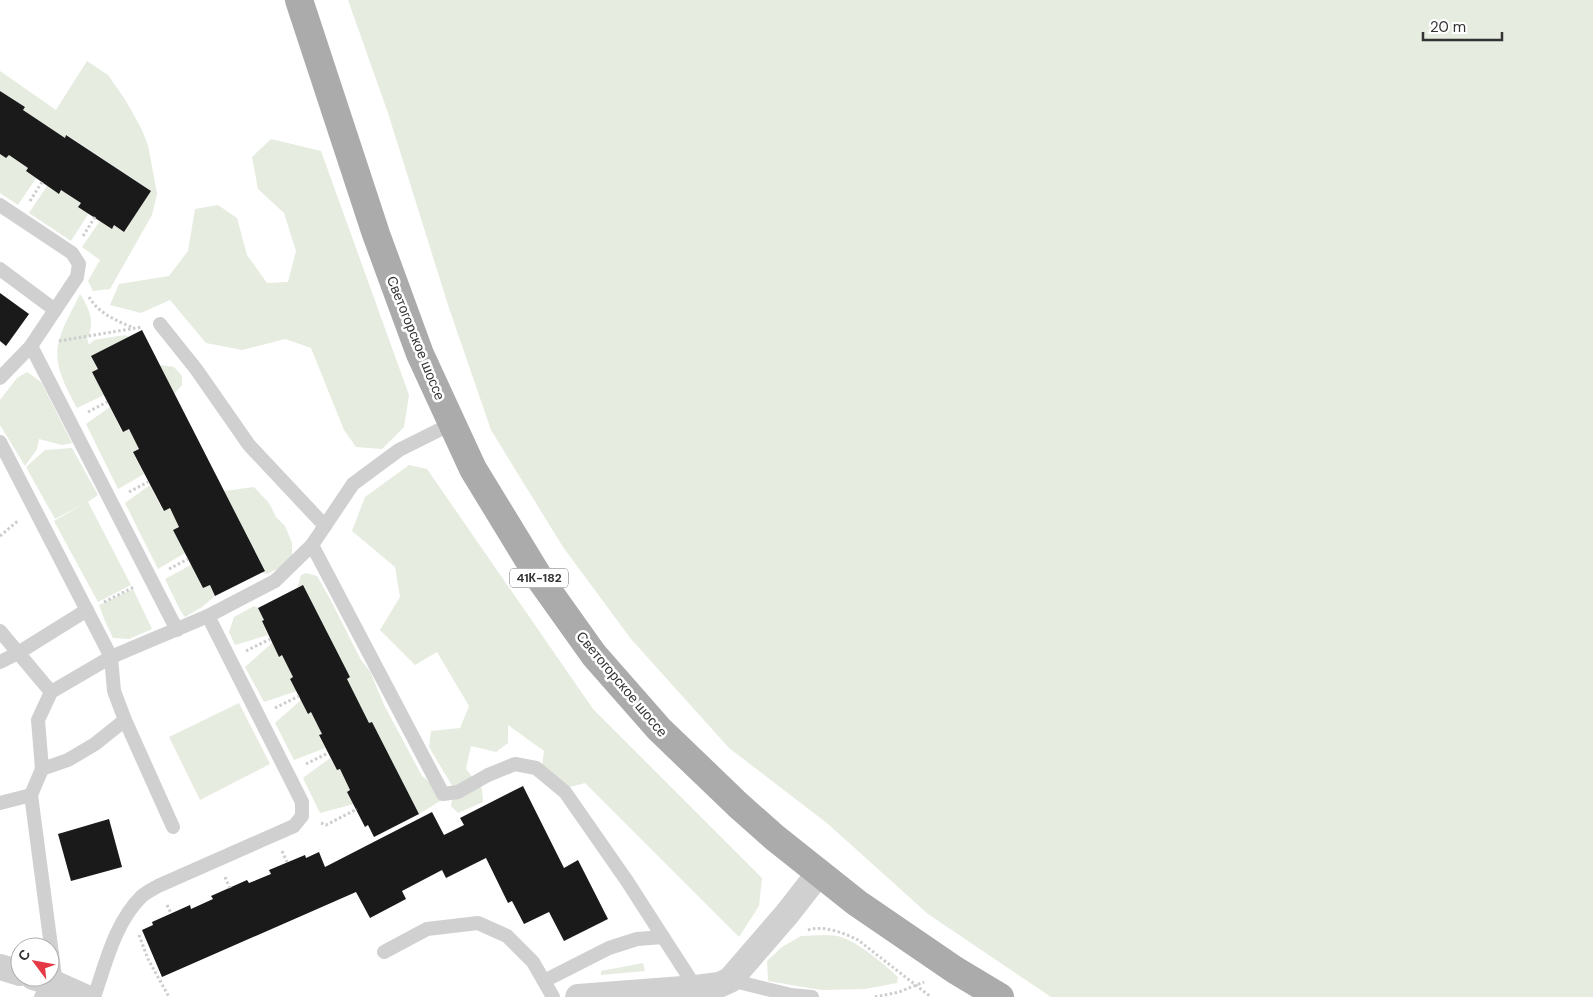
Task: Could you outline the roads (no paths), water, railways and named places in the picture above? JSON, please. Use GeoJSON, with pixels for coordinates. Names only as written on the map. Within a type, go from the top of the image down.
{"type":"FeatureCollection","features":[{"type":"Feature","properties":{"kind":"main road","name":"Светогорское шоссе"},"geometry":{"type":"LineString","coordinates":[[299,0],[376,234],[420,354],[473,469],[537,574],[594,655],[672,742],[738,805],[819,873],[874,914],[955,970],[1000,997]]}},
{"type":"Feature","properties":{"kind":"street"},"geometry":{"type":"LineString","coordinates":[[578,997],[696,988],[719,985],[730,980],[787,914],[819,873]]}},
{"type":"Feature","properties":{"kind":"street"},"geometry":{"type":"LineString","coordinates":[[48,987],[85,997]]}},
{"type":"Feature","properties":{"kind":"lane"},"geometry":{"type":"LineString","coordinates":[[0,205],[72,253],[79,264],[77,277],[31,346],[0,378]]}},
{"type":"Feature","properties":{"kind":"lane"},"geometry":{"type":"LineString","coordinates":[[0,269],[55,310]]}},
{"type":"Feature","properties":{"kind":"lane"},"geometry":{"type":"LineString","coordinates":[[160,324],[196,369],[249,445],[325,526]]}},
{"type":"Feature","properties":{"kind":"lane"},"geometry":{"type":"LineString","coordinates":[[31,346],[177,630]]}},
{"type":"Feature","properties":{"kind":"lane"},"geometry":{"type":"LineString","coordinates":[[41,937],[31,795],[42,769],[38,720],[51,692],[111,657],[208,616],[275,581],[312,546],[353,484],[399,450],[451,424]]}},
{"type":"Feature","properties":{"kind":"lane"},"geometry":{"type":"LineString","coordinates":[[0,442],[111,657],[114,691],[173,827]]}},
{"type":"Feature","properties":{"kind":"lane"},"geometry":{"type":"LineString","coordinates":[[312,546],[443,794],[458,792],[488,775],[515,764],[536,768],[565,792],[627,881],[696,988]]}},
{"type":"Feature","properties":{"kind":"lane"},"geometry":{"type":"LineString","coordinates":[[0,662],[18,653],[87,610]]}},
{"type":"Feature","properties":{"kind":"lane"},"geometry":{"type":"LineString","coordinates":[[94,997],[115,938],[130,910],[143,895],[158,886],[294,826],[302,816],[302,802],[208,616]]}},
{"type":"Feature","properties":{"kind":"lane"},"geometry":{"type":"LineString","coordinates":[[0,631],[51,692]]}},
{"type":"Feature","properties":{"kind":"lane"},"geometry":{"type":"LineString","coordinates":[[42,769],[68,760],[96,744],[125,720]]}},
{"type":"Feature","properties":{"kind":"lane"},"geometry":{"type":"LineString","coordinates":[[0,804],[31,795]]}},
{"type":"Feature","properties":{"kind":"lane"},"geometry":{"type":"LineString","coordinates":[[384,952],[427,929],[478,923],[508,936],[534,962],[553,997]]}},
{"type":"Feature","properties":{"kind":"lane"},"geometry":{"type":"LineString","coordinates":[[544,981],[609,948],[637,939],[663,937]]}},
{"type":"Feature","properties":{"kind":"lane"},"geometry":{"type":"LineString","coordinates":[[730,980],[791,995],[812,997]]}}]}
